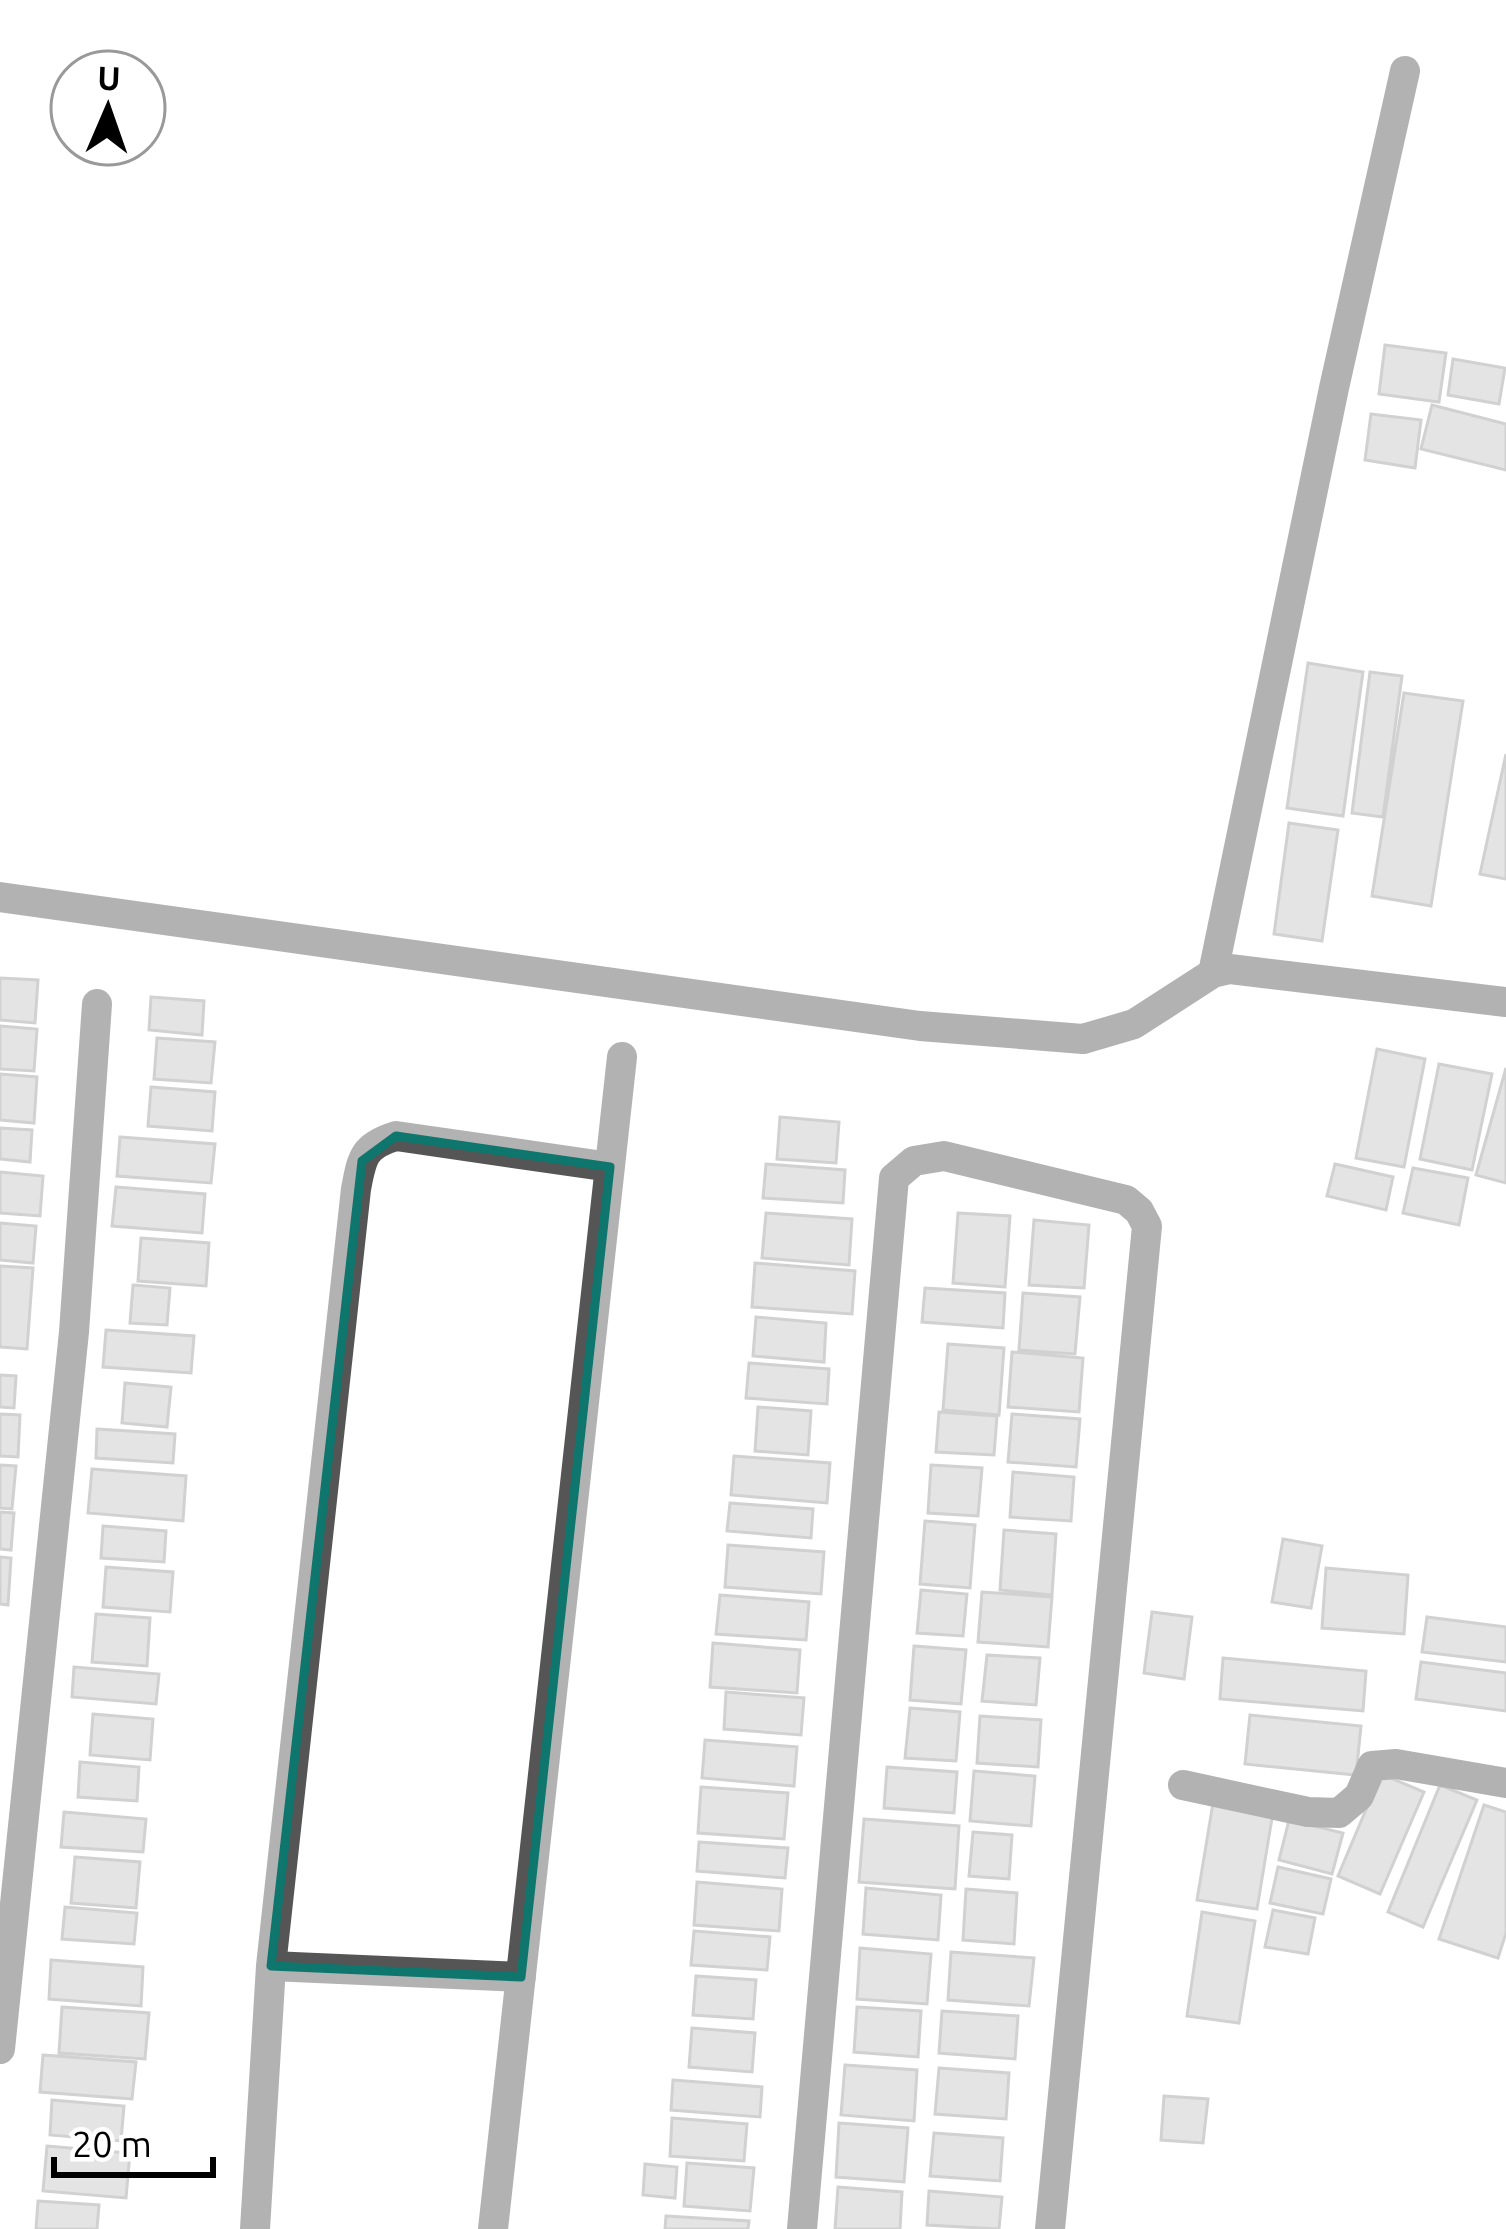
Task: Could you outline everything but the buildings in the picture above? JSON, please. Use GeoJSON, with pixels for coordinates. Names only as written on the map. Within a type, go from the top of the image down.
{"type":"FeatureCollection","features":[{"type":"Feature","properties":{"kind":"street"},"geometry":{"type":"LineString","coordinates":[[1213,973],[1405,70]]}},
{"type":"Feature","properties":{"kind":"street"},"geometry":{"type":"LineString","coordinates":[[0,897],[920,1026],[1083,1039],[1134,1024],[1213,973],[1230,970],[1506,1002]]}},
{"type":"Feature","properties":{"kind":"street"},"geometry":{"type":"LineString","coordinates":[[0,2049],[74,1332],[97,1004]]}},
{"type":"Feature","properties":{"kind":"street"},"geometry":{"type":"LineString","coordinates":[[493,2229],[622,1058]]}},
{"type":"Feature","properties":{"kind":"street"},"geometry":{"type":"LineString","coordinates":[[255,2229],[271,1966],[362,1161],[376,1142],[395,1136],[610,1167]]}},
{"type":"Feature","properties":{"kind":"street"},"geometry":{"type":"LineString","coordinates":[[802,2229],[893,1178],[914,1161],[944,1156],[1126,1200],[1147,1226],[1051,2229]]}},
{"type":"Feature","properties":{"kind":"street"},"geometry":{"type":"LineString","coordinates":[[1183,1785],[1339,1813],[1359,1796],[1372,1766],[1396,1764],[1506,1783]]}},
{"type":"Feature","properties":{"kind":"street"},"geometry":{"type":"LineString","coordinates":[[271,1966],[521,1977]]}},
{"type":"Feature","properties":{"kind":"highlighted area"},"geometry":{"type":"Polygon","coordinates":[[[396,1136],[610,1167],[521,1977],[271,1966],[362,1161],[396,1136]]]}}]}
